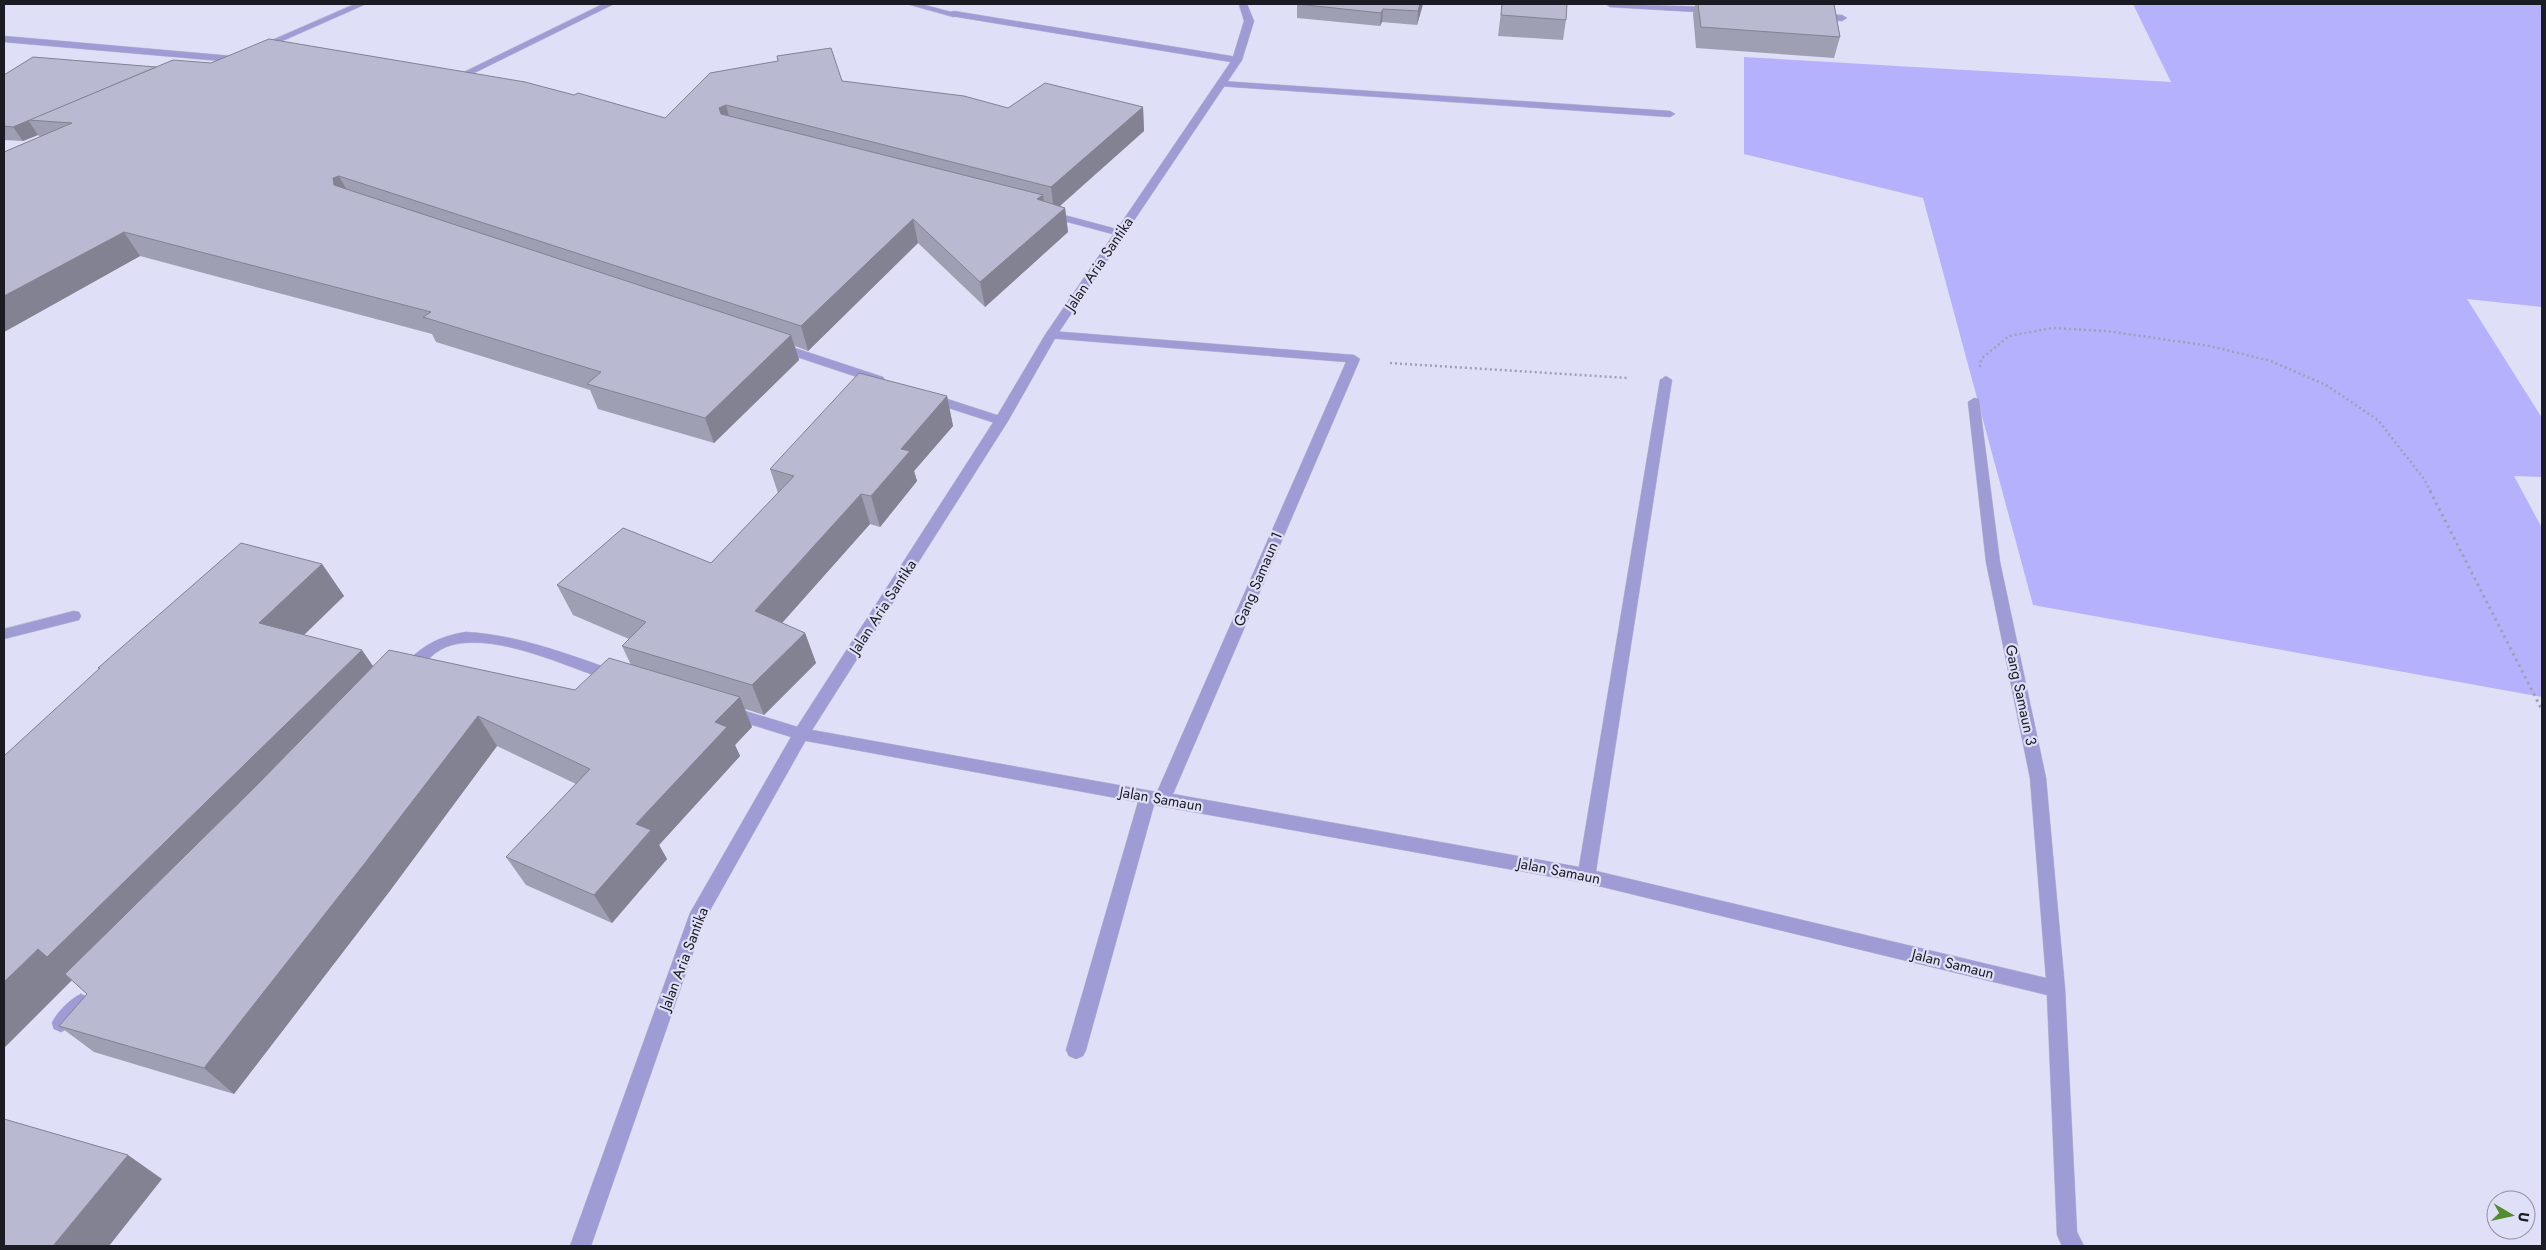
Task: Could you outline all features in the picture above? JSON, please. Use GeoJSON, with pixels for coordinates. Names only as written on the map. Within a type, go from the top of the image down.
{"type":"FeatureCollection","features":[{"type":"Feature","properties":{"kind":"street"},"geometry":{"type":"LineString","coordinates":[[214,67],[362,4]]}},
{"type":"Feature","properties":{"kind":"street"},"geometry":{"type":"LineString","coordinates":[[455,79],[610,4]]}},
{"type":"Feature","properties":{"kind":"street"},"geometry":{"type":"LineString","coordinates":[[911,4],[954,14],[1237,60]]}},
{"type":"Feature","properties":{"kind":"street","name":"Jalan Aria Santika"},"geometry":{"type":"LineString","coordinates":[[580,1246],[696,919],[801,734],[1001,421],[1050,335],[1237,60],[1249,21],[1243,4]]}},
{"type":"Feature","properties":{"kind":"street"},"geometry":{"type":"LineString","coordinates":[[1610,4],[1725,11]]}},
{"type":"Feature","properties":{"kind":"street"},"geometry":{"type":"LineString","coordinates":[[1803,16],[1842,18]]}},
{"type":"Feature","properties":{"kind":"street"},"geometry":{"type":"LineString","coordinates":[[4,39],[241,56]]}},
{"type":"Feature","properties":{"kind":"street"},"geometry":{"type":"LineString","coordinates":[[1221,84],[1670,114]]}},
{"type":"Feature","properties":{"kind":"street"},"geometry":{"type":"LineString","coordinates":[[1035,211],[1120,233]]}},
{"type":"Feature","properties":{"kind":"street"},"geometry":{"type":"LineString","coordinates":[[1050,335],[1354,359]]}},
{"type":"Feature","properties":{"kind":"street"},"geometry":{"type":"LineString","coordinates":[[766,342],[888,383]]}},
{"type":"Feature","properties":{"kind":"street","name":"Gang Samaun 1"},"geometry":{"type":"LineString","coordinates":[[1076,1050],[1155,798],[1354,359]]}},
{"type":"Feature","properties":{"kind":"street"},"geometry":{"type":"LineString","coordinates":[[1586,876],[1666,380]]}},
{"type":"Feature","properties":{"kind":"street"},"geometry":{"type":"LineString","coordinates":[[917,392],[1001,421]]}},
{"type":"Feature","properties":{"kind":"street","name":"Gang Samaun 3"},"geometry":{"type":"LineString","coordinates":[[1974,402],[1993,562],[2038,778],[2056,989]]}},
{"type":"Feature","properties":{"kind":"street"},"geometry":{"type":"LineString","coordinates":[[4,634],[74,616]]}},
{"type":"Feature","properties":{"kind":"street"},"geometry":{"type":"LineString","coordinates":[[396,682],[424,653],[450,639],[484,637],[632,682]]}},
{"type":"Feature","properties":{"kind":"street","name":"Jalan Samaun"},"geometry":{"type":"LineString","coordinates":[[716,708],[801,734],[1586,876],[2056,989]]}},
{"type":"Feature","properties":{"kind":"street"},"geometry":{"type":"LineString","coordinates":[[61,1023],[95,989]]}},
{"type":"Feature","properties":{"kind":"street"},"geometry":{"type":"LineString","coordinates":[[2056,989],[2067,1235],[2074,1246]]}},
{"type":"Feature","properties":{"kind":"path"},"geometry":{"type":"LineString","coordinates":[[1974,402],[1981,359],[2009,336],[2052,328],[2106,332],[2210,346],[2272,361],[2326,385],[2378,420],[2424,479],[2542,710]]}},
{"type":"Feature","properties":{"kind":"path"},"geometry":{"type":"LineString","coordinates":[[1354,359],[1666,380]]}},
{"type":"Feature","properties":{"kind":"shaded area"},"geometry":{"type":"Polygon","coordinates":[[[2133,4],[2542,4],[2542,307],[2467,299],[2542,418],[2542,477],[2514,476],[2542,528],[2542,697],[2033,605],[1923,198],[1744,154],[1744,57],[2171,82],[2133,4]]]}},
{"type":"Feature","properties":{"kind":"building"},"geometry":{"type":"Polygon","coordinates":[[[1297,4],[1420,4],[1418,11],[1383,9],[1381,13],[1297,4]]]}},
{"type":"Feature","properties":{"kind":"building"},"geometry":{"type":"Polygon","coordinates":[[[1502,4],[1567,4],[1566,20],[1501,15],[1502,4]]]}},
{"type":"Feature","properties":{"kind":"building"},"geometry":{"type":"Polygon","coordinates":[[[1698,4],[1834,4],[1840,37],[1701,27],[1698,4]]]}},
{"type":"Feature","properties":{"kind":"building"},"geometry":{"type":"Polygon","coordinates":[[[269,39],[525,82],[574,95],[578,93],[665,118],[710,73],[778,61],[777,56],[831,48],[842,81],[964,96],[1008,108],[1045,83],[1143,107],[1051,187],[726,105],[719,108],[721,114],[1043,195],[1037,199],[1065,208],[980,282],[913,219],[801,326],[339,176],[333,178],[334,185],[791,335],[705,418],[587,384],[601,372],[423,317],[431,312],[124,232],[4,296],[4,152],[72,123],[28,120],[173,60],[211,63],[269,39]]]}},
{"type":"Feature","properties":{"kind":"building"},"geometry":{"type":"Polygon","coordinates":[[[33,57],[156,67],[13,127],[4,126],[4,75],[33,57]]]}},
{"type":"Feature","properties":{"kind":"building"},"geometry":{"type":"Polygon","coordinates":[[[859,373],[947,396],[901,449],[910,451],[871,496],[861,494],[755,611],[805,633],[752,685],[622,646],[646,622],[557,585],[623,528],[711,563],[794,476],[770,469],[859,373]]]}},
{"type":"Feature","properties":{"kind":"building"},"geometry":{"type":"Polygon","coordinates":[[[241,543],[322,564],[259,623],[362,650],[47,957],[38,949],[4,982],[4,756],[100,668],[98,668],[241,543]]]}},
{"type":"Feature","properties":{"kind":"building"},"geometry":{"type":"Polygon","coordinates":[[[389,650],[575,690],[609,658],[740,697],[715,722],[727,727],[636,824],[651,830],[594,895],[506,857],[590,769],[478,716],[204,1068],[59,1026],[87,994],[65,974],[255,787],[389,650]]]}},
{"type":"Feature","properties":{"kind":"building"},"geometry":{"type":"Polygon","coordinates":[[[4,1119],[128,1155],[53,1246],[4,1246],[4,1119]]]}}]}
